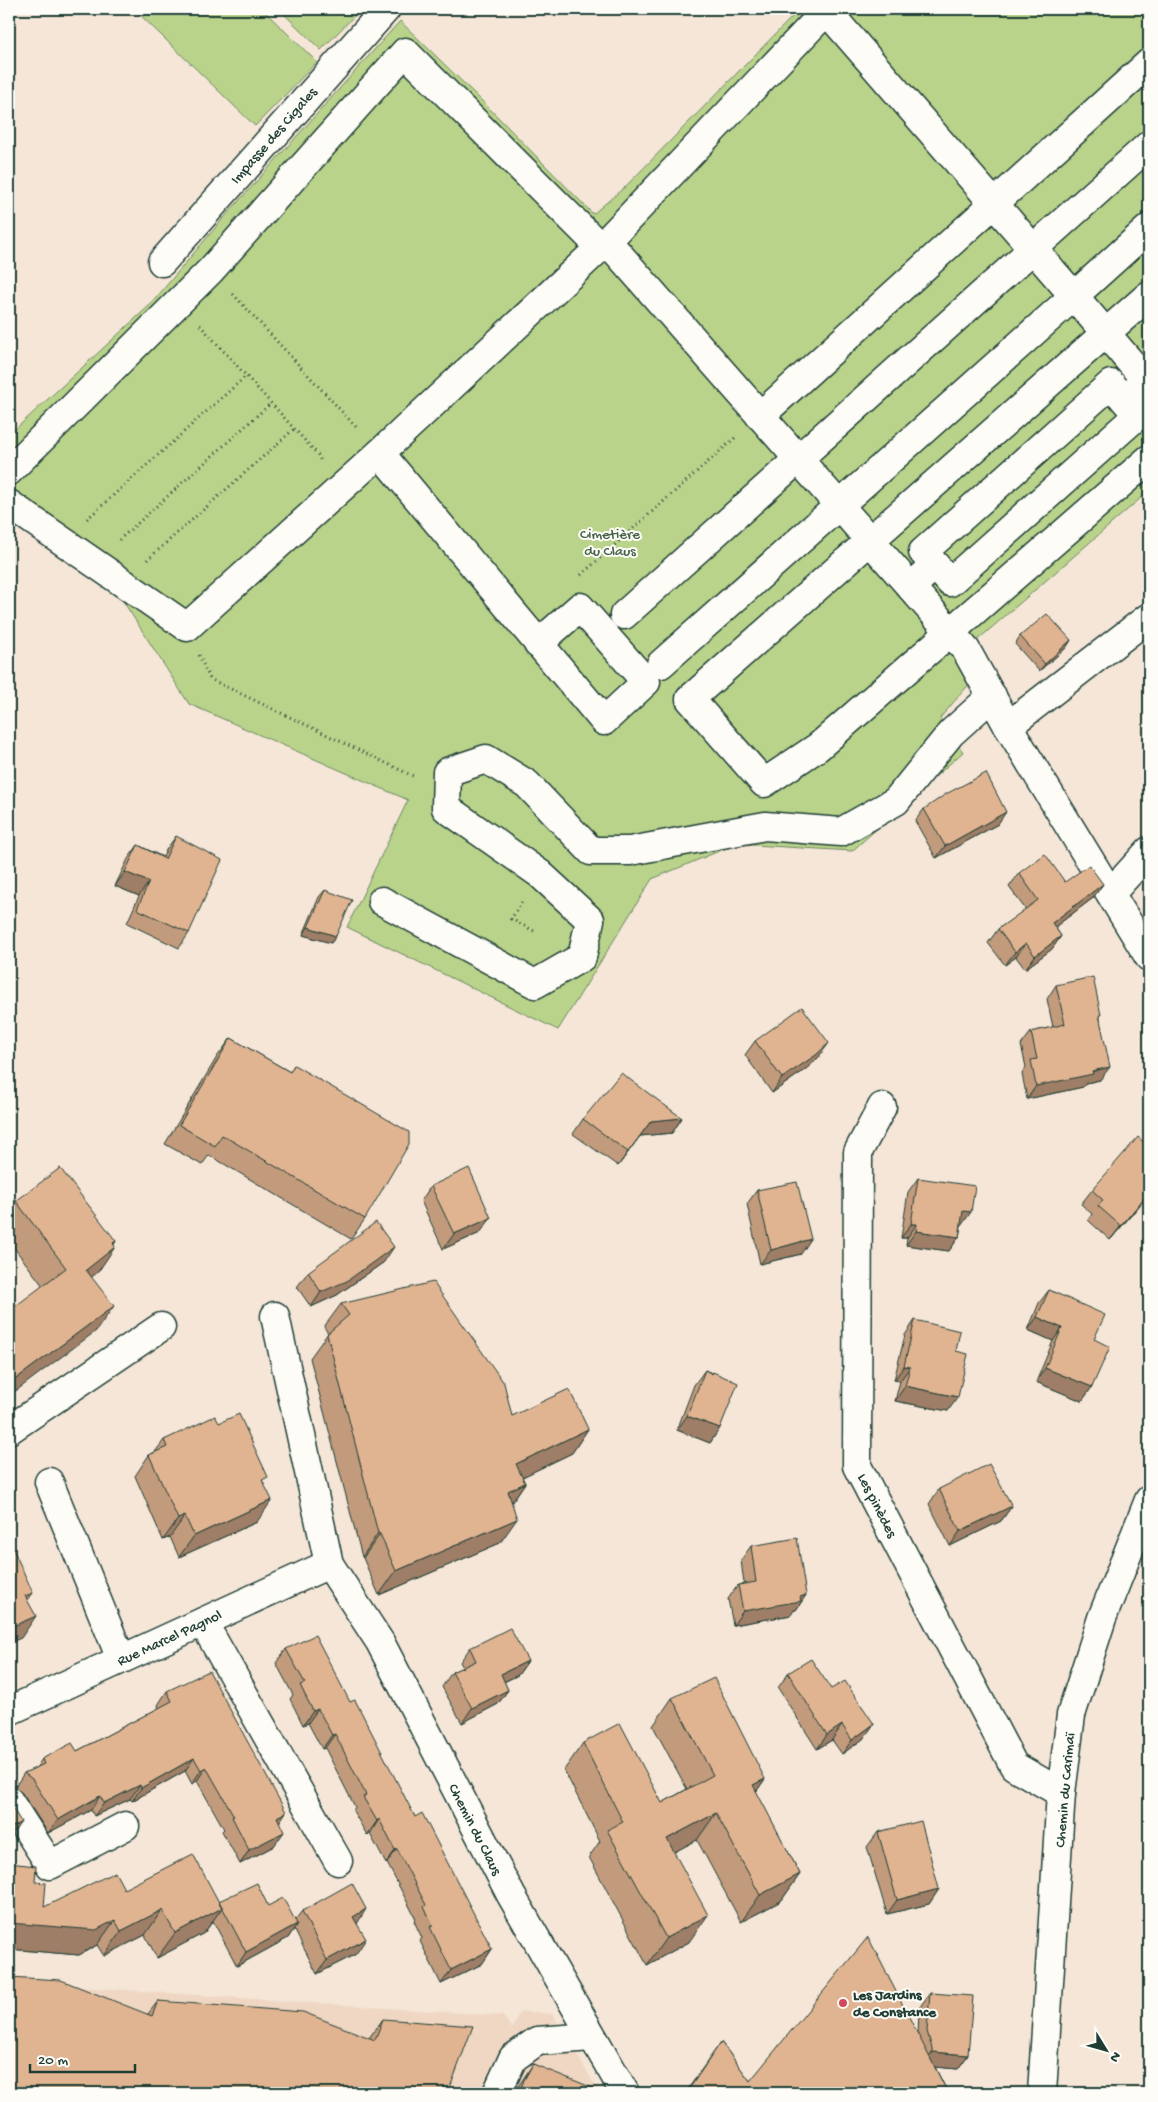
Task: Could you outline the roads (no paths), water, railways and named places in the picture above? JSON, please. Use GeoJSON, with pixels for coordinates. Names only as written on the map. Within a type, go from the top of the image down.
{"type":"FeatureCollection","features":[{"type":"Feature","properties":{"kind":"street","name":"Impasse des Cigales"},"geometry":{"type":"LineString","coordinates":[[162,262],[386,9]]}},
{"type":"Feature","properties":{"kind":"street"},"geometry":{"type":"LineString","coordinates":[[9,504],[187,628],[380,453],[604,244],[827,10],[1105,334],[1148,381],[1125,400]]}},
{"type":"Feature","properties":{"kind":"street"},"geometry":{"type":"LineString","coordinates":[[9,471],[211,270],[405,52],[604,244],[760,416],[966,650],[1008,726],[1149,957]]}},
{"type":"Feature","properties":{"kind":"street"},"geometry":{"type":"LineString","coordinates":[[760,416],[1149,63]]}},
{"type":"Feature","properties":{"kind":"street"},"geometry":{"type":"LineString","coordinates":[[624,615],[1149,145]]}},
{"type":"Feature","properties":{"kind":"street"},"geometry":{"type":"LineString","coordinates":[[661,664],[1149,228]]}},
{"type":"Feature","properties":{"kind":"street"},"geometry":{"type":"LineString","coordinates":[[1149,295],[690,699],[764,782],[818,747],[1149,459]]}},
{"type":"Feature","properties":{"kind":"street"},"geometry":{"type":"LineString","coordinates":[[1111,384],[1125,400],[1138,415],[950,582],[923,552],[1111,384]]}},
{"type":"Feature","properties":{"kind":"street"},"geometry":{"type":"LineString","coordinates":[[380,453],[538,644]]}},
{"type":"Feature","properties":{"kind":"street"},"geometry":{"type":"LineString","coordinates":[[911,587],[935,565]]}},
{"type":"Feature","properties":{"kind":"street"},"geometry":{"type":"LineString","coordinates":[[1008,726],[1149,617]]}},
{"type":"Feature","properties":{"kind":"street"},"geometry":{"type":"LineString","coordinates":[[382,901],[535,984],[582,957],[590,920],[540,874],[446,808],[447,772],[486,759],[527,784],[591,851],[630,851],[765,826],[841,832],[896,801],[951,733],[992,696]]}},
{"type":"Feature","properties":{"kind":"street"},"geometry":{"type":"LineString","coordinates":[[1111,893],[1149,851]]}},
{"type":"Feature","properties":{"kind":"street","name":"Les pinèdes"},"geometry":{"type":"LineString","coordinates":[[882,1107],[858,1152],[857,1466],[1014,1766],[1061,1793]]}},
{"type":"Feature","properties":{"kind":"street"},"geometry":{"type":"LineString","coordinates":[[275,1316],[329,1564]]}},
{"type":"Feature","properties":{"kind":"street"},"geometry":{"type":"LineString","coordinates":[[9,1430],[161,1327]]}},
{"type":"Feature","properties":{"kind":"street"},"geometry":{"type":"LineString","coordinates":[[49,1482],[121,1659]]}},
{"type":"Feature","properties":{"kind":"street","name":"Chemin du Carimaï"},"geometry":{"type":"LineString","coordinates":[[1042,2093],[1061,1793],[1071,1715],[1102,1618],[1149,1500]]}},
{"type":"Feature","properties":{"kind":"street","name":"Rue Marcel Pagnol"},"geometry":{"type":"LineString","coordinates":[[9,1711],[329,1564]]}},
{"type":"Feature","properties":{"kind":"street","name":"Chemin du Claus"},"geometry":{"type":"LineString","coordinates":[[329,1564],[380,1642],[511,1895],[625,2093]]}},
{"type":"Feature","properties":{"kind":"street"},"geometry":{"type":"LineString","coordinates":[[203,1622],[338,1861]]}},
{"type":"Feature","properties":{"kind":"street"},"geometry":{"type":"LineString","coordinates":[[9,1801],[50,1864],[125,1826]]}},
{"type":"Feature","properties":{"kind":"street"},"geometry":{"type":"LineString","coordinates":[[497,2093],[513,2058],[537,2041],[592,2037]]}},
{"type":"Feature","properties":{"kind":"place","name":"Les Jardins de Constance"},"geometry":{"type":"Point","coordinates":[843,2003]}},
{"type":"Feature","properties":{"kind":"park label","name":"Cimetière du Claus"},"geometry":{"type":"Point","coordinates":[610,542]}}]}
